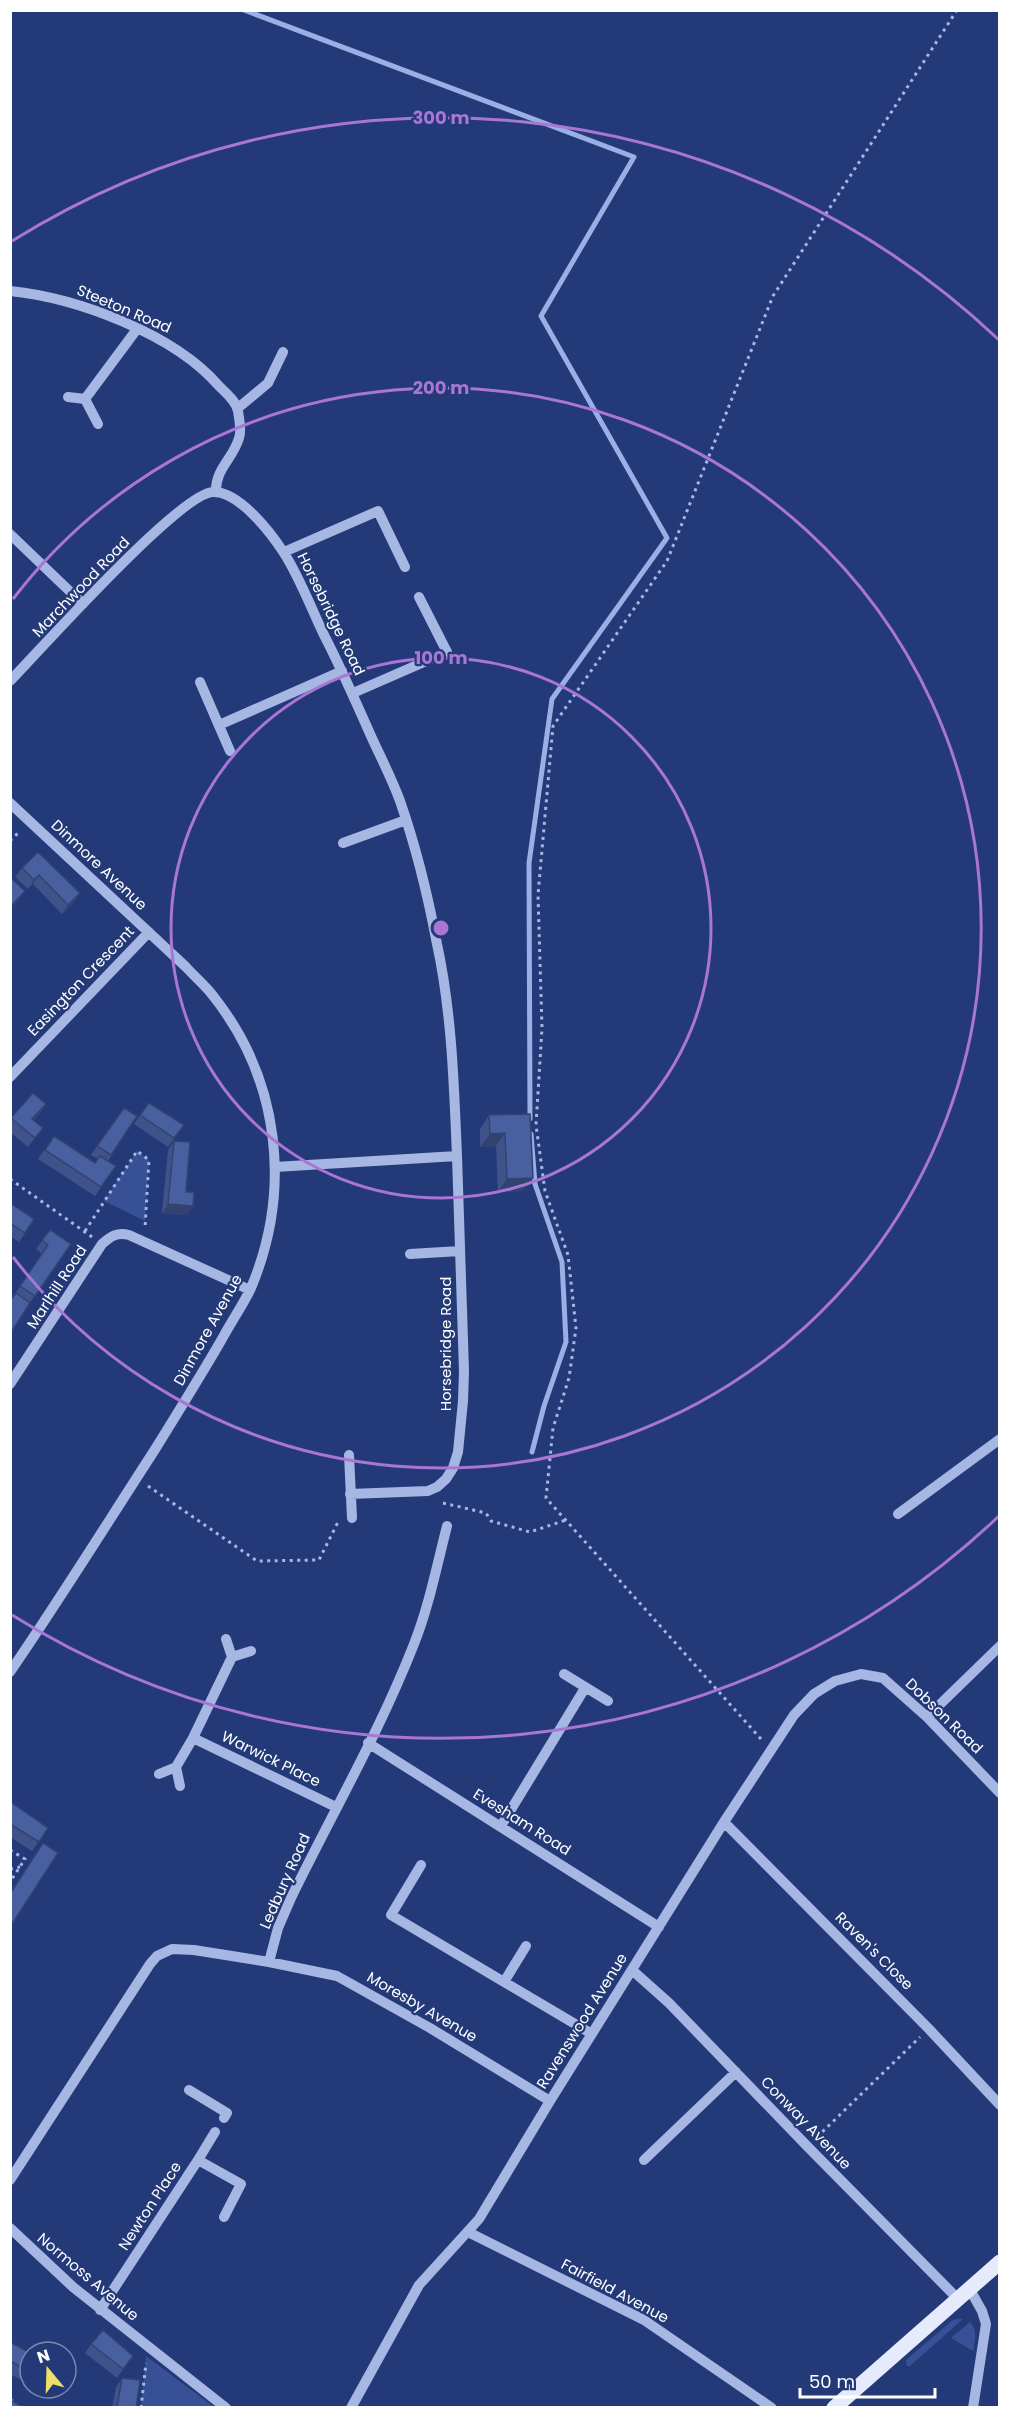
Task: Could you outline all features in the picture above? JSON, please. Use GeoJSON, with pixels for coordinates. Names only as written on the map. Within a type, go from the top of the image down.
{"type":"FeatureCollection","features":[{"type":"Feature","properties":{"kind":"main road"},"geometry":{"type":"LineString","coordinates":[[834,2408],[999,2262]]}},
{"type":"Feature","properties":{"kind":"street","name":"Steeton Road"},"geometry":{"type":"LineString","coordinates":[[10,291],[64,301],[137,329],[177,348],[198,364],[238,408]]}},
{"type":"Feature","properties":{"kind":"street"},"geometry":{"type":"LineString","coordinates":[[84,399],[137,329]]}},
{"type":"Feature","properties":{"kind":"street"},"geometry":{"type":"LineString","coordinates":[[216,492],[216,477],[239,438],[238,408],[268,382],[284,352]]}},
{"type":"Feature","properties":{"kind":"street"},"geometry":{"type":"LineString","coordinates":[[68,397],[84,399]]}},
{"type":"Feature","properties":{"kind":"street"},"geometry":{"type":"LineString","coordinates":[[84,399],[98,424]]}},
{"type":"Feature","properties":{"kind":"street","name":"Marchwood Road"},"geometry":{"type":"LineString","coordinates":[[10,681],[83,604],[174,514],[196,498],[216,492]]}},
{"type":"Feature","properties":{"kind":"street","name":"Horsebridge Road"},"geometry":{"type":"LineString","coordinates":[[216,492],[229,494],[244,504],[284,552],[353,693],[396,790],[406,820],[422,879],[444,979],[454,1085],[464,1371],[458,1452],[453,1468],[446,1479],[428,1491],[350,1494]]}},
{"type":"Feature","properties":{"kind":"street"},"geometry":{"type":"LineString","coordinates":[[284,552],[378,511],[405,567]]}},
{"type":"Feature","properties":{"kind":"street"},"geometry":{"type":"LineString","coordinates":[[10,534],[83,604]]}},
{"type":"Feature","properties":{"kind":"street"},"geometry":{"type":"LineString","coordinates":[[353,693],[447,652],[419,597]]}},
{"type":"Feature","properties":{"kind":"street"},"geometry":{"type":"LineString","coordinates":[[219,725],[342,670]]}},
{"type":"Feature","properties":{"kind":"street"},"geometry":{"type":"LineString","coordinates":[[200,682],[230,751]]}},
{"type":"Feature","properties":{"kind":"street","name":"Dinmore Avenue"},"geometry":{"type":"LineString","coordinates":[[10,804],[214,996],[239,1035],[265,1094],[274,1140],[275,1167],[272,1220],[250,1290],[186,1400],[10,1672]]}},
{"type":"Feature","properties":{"kind":"street"},"geometry":{"type":"LineString","coordinates":[[343,843],[406,820]]}},
{"type":"Feature","properties":{"kind":"street","name":"Easington Crescent"},"geometry":{"type":"LineString","coordinates":[[10,1077],[148,932]]}},
{"type":"Feature","properties":{"kind":"street"},"geometry":{"type":"LineString","coordinates":[[275,1167],[457,1156]]}},
{"type":"Feature","properties":{"kind":"street","name":"Marlhill Road"},"geometry":{"type":"LineString","coordinates":[[10,1384],[102,1244],[114,1235],[121,1233],[143,1241],[250,1290]]}},
{"type":"Feature","properties":{"kind":"street"},"geometry":{"type":"LineString","coordinates":[[410,1254],[460,1251]]}},
{"type":"Feature","properties":{"kind":"street"},"geometry":{"type":"LineString","coordinates":[[898,1514],[999,1439]]}},
{"type":"Feature","properties":{"kind":"street"},"geometry":{"type":"LineString","coordinates":[[349,1455],[352,1518]]}},
{"type":"Feature","properties":{"kind":"street","name":"Ledbury Road"},"geometry":{"type":"LineString","coordinates":[[269,1962],[278,1928],[291,1898],[414,1644],[426,1610],[447,1526]]}},
{"type":"Feature","properties":{"kind":"street"},"geometry":{"type":"LineString","coordinates":[[159,1774],[176,1767],[193,1738],[232,1657],[226,1640]]}},
{"type":"Feature","properties":{"kind":"street"},"geometry":{"type":"LineString","coordinates":[[927,1717],[999,1646]]}},
{"type":"Feature","properties":{"kind":"street"},"geometry":{"type":"LineString","coordinates":[[232,1657],[251,1651]]}},
{"type":"Feature","properties":{"kind":"street"},"geometry":{"type":"LineString","coordinates":[[564,1674],[608,1701]]}},
{"type":"Feature","properties":{"kind":"street","name":"Ravenswood Avenue"},"geometry":{"type":"LineString","coordinates":[[351,2408],[419,2285],[468,2232],[488,2205],[550,2100],[770,1749],[794,1715],[814,1694],[835,1681],[861,1674]]}},
{"type":"Feature","properties":{"kind":"street","name":"Dobson Road"},"geometry":{"type":"LineString","coordinates":[[861,1674],[883,1678],[927,1717],[999,1793]]}},
{"type":"Feature","properties":{"kind":"street"},"geometry":{"type":"LineString","coordinates":[[501,1826],[585,1688]]}},
{"type":"Feature","properties":{"kind":"street","name":"Warwick Place"},"geometry":{"type":"LineString","coordinates":[[193,1738],[336,1807]]}},
{"type":"Feature","properties":{"kind":"street","name":"Evesham Road"},"geometry":{"type":"LineString","coordinates":[[368,1743],[659,1927]]}},
{"type":"Feature","properties":{"kind":"street"},"geometry":{"type":"LineString","coordinates":[[176,1767],[180,1786]]}},
{"type":"Feature","properties":{"kind":"street","name":"Raven's Close"},"geometry":{"type":"LineString","coordinates":[[724,1822],[929,2029],[999,2105]]}},
{"type":"Feature","properties":{"kind":"street"},"geometry":{"type":"LineString","coordinates":[[421,1865],[391,1915],[591,2034]]}},
{"type":"Feature","properties":{"kind":"street"},"geometry":{"type":"LineString","coordinates":[[504,1982],[526,1946]]}},
{"type":"Feature","properties":{"kind":"street"},"geometry":{"type":"LineString","coordinates":[[10,2180],[158,1956],[172,1949],[194,1950],[269,1962]]}},
{"type":"Feature","properties":{"kind":"street","name":"Moresby Avenue"},"geometry":{"type":"LineString","coordinates":[[269,1962],[337,1976],[430,2028],[550,2100]]}},
{"type":"Feature","properties":{"kind":"street","name":"Conway Avenue"},"geometry":{"type":"LineString","coordinates":[[632,1970],[669,2002],[807,2146],[982,2311],[986,2324],[973,2408]]}},
{"type":"Feature","properties":{"kind":"street"},"geometry":{"type":"LineString","coordinates":[[644,2160],[736,2072]]}},
{"type":"Feature","properties":{"kind":"street"},"geometry":{"type":"LineString","coordinates":[[189,2090],[227,2113],[224,2118]]}},
{"type":"Feature","properties":{"kind":"street"},"geometry":{"type":"LineString","coordinates":[[198,2160],[215,2132]]}},
{"type":"Feature","properties":{"kind":"street","name":"Newton Place"},"geometry":{"type":"LineString","coordinates":[[100,2310],[198,2160],[241,2184],[224,2217]]}},
{"type":"Feature","properties":{"kind":"street","name":"Normoss Avenue"},"geometry":{"type":"LineString","coordinates":[[10,2228],[100,2310],[226,2408]]}},
{"type":"Feature","properties":{"kind":"street","name":"Fairfield Avenue"},"geometry":{"type":"LineString","coordinates":[[468,2232],[644,2320],[772,2408]]}},
{"type":"Feature","properties":{"kind":"path"},"geometry":{"type":"LineString","coordinates":[[770,1749],[546,1498],[553,1428],[569,1378],[576,1328],[568,1255],[545,1191],[536,1125],[542,1028],[538,895],[553,726],[668,561],[773,296],[957,10]]}},
{"type":"Feature","properties":{"kind":"path","name":"Marlhill Road"},"geometry":{"type":"LineString","coordinates":[[85,1231],[137,1151],[149,1160],[143,1241]]}},
{"type":"Feature","properties":{"kind":"path"},"geometry":{"type":"LineString","coordinates":[[10,1179],[102,1244]]}},
{"type":"Feature","properties":{"kind":"path"},"geometry":{"type":"LineString","coordinates":[[136,1478],[257,1561],[319,1560],[339,1518],[352,1518]]}},
{"type":"Feature","properties":{"kind":"path"},"geometry":{"type":"LineString","coordinates":[[447,1526],[443,1503],[486,1514],[491,1521],[530,1532],[566,1520]]}},
{"type":"Feature","properties":{"kind":"path"},"geometry":{"type":"LineString","coordinates":[[10,1850],[25,1859],[10,1882]]}},
{"type":"Feature","properties":{"kind":"path"},"geometry":{"type":"LineString","coordinates":[[10,1869],[20,1867]]}},
{"type":"Feature","properties":{"kind":"path"},"geometry":{"type":"LineString","coordinates":[[807,2146],[929,2029]]}},
{"type":"Feature","properties":{"kind":"path"},"geometry":{"type":"LineString","coordinates":[[141,2408],[147,2346]]}},
{"type":"Feature","properties":{"kind":"path"},"geometry":{"type":"LineString","coordinates":[[10,2400],[17,2403]]}},
{"type":"Feature","properties":{"kind":"shaded area"},"geometry":{"type":"Polygon","coordinates":[[[137,1151],[149,1160],[145,1221],[104,1201],[137,1151]]]}},
{"type":"Feature","properties":{"kind":"shaded area"},"geometry":{"type":"Polygon","coordinates":[[[963,2319],[910,2366],[907,2366],[906,2360],[953,2320],[963,2319]]]}},
{"type":"Feature","properties":{"kind":"shaded area"},"geometry":{"type":"Polygon","coordinates":[[[970,2322],[975,2332],[973,2351],[951,2338],[970,2322]]]}},
{"type":"Feature","properties":{"kind":"shaded area"},"geometry":{"type":"Polygon","coordinates":[[[146,2356],[214,2407],[141,2407],[146,2356]]]}},
{"type":"Feature","properties":{"kind":"building"},"geometry":{"type":"Polygon","coordinates":[[[38,852],[80,893],[68,905],[39,875],[34,880],[22,868],[38,852]]]}},
{"type":"Feature","properties":{"kind":"building"},"geometry":{"type":"Polygon","coordinates":[[[10,879],[25,891],[10,907],[10,879]]]}},
{"type":"Feature","properties":{"kind":"building"},"geometry":{"type":"Polygon","coordinates":[[[33,1093],[46,1104],[32,1119],[43,1128],[35,1138],[11,1118],[33,1093]]]}},
{"type":"Feature","properties":{"kind":"building"},"geometry":{"type":"Polygon","coordinates":[[[149,1103],[184,1125],[174,1138],[140,1115],[149,1103]]]}},
{"type":"Feature","properties":{"kind":"building"},"geometry":{"type":"Polygon","coordinates":[[[124,1108],[137,1116],[111,1155],[97,1146],[124,1108]]]}},
{"type":"Feature","properties":{"kind":"building"},"geometry":{"type":"Polygon","coordinates":[[[530,1114],[533,1178],[507,1179],[505,1133],[490,1134],[489,1115],[530,1114]]]}},
{"type":"Feature","properties":{"kind":"building"},"geometry":{"type":"Polygon","coordinates":[[[54,1136],[95,1163],[100,1156],[116,1166],[101,1187],[45,1150],[54,1136]]]}},
{"type":"Feature","properties":{"kind":"building"},"geometry":{"type":"Polygon","coordinates":[[[174,1141],[190,1142],[186,1192],[194,1192],[193,1206],[168,1204],[174,1141]]]}},
{"type":"Feature","properties":{"kind":"building"},"geometry":{"type":"Polygon","coordinates":[[[10,1203],[34,1219],[25,1233],[10,1223],[10,1203]]]}},
{"type":"Feature","properties":{"kind":"building"},"geometry":{"type":"Polygon","coordinates":[[[50,1230],[71,1244],[35,1296],[20,1286],[48,1245],[42,1240],[50,1230]]]}},
{"type":"Feature","properties":{"kind":"building"},"geometry":{"type":"Polygon","coordinates":[[[16,1293],[30,1303],[10,1334],[10,1301],[16,1293]]]}},
{"type":"Feature","properties":{"kind":"building"},"geometry":{"type":"Polygon","coordinates":[[[12,1803],[48,1828],[39,1842],[10,1824],[12,1803]]]}},
{"type":"Feature","properties":{"kind":"building"},"geometry":{"type":"Polygon","coordinates":[[[43,1843],[58,1853],[12,1924],[10,1923],[10,1894],[43,1843]]]}},
{"type":"Feature","properties":{"kind":"building"},"geometry":{"type":"Polygon","coordinates":[[[103,2330],[133,2356],[123,2369],[91,2344],[103,2330]]]}},
{"type":"Feature","properties":{"kind":"building"},"geometry":{"type":"Polygon","coordinates":[[[10,2342],[18,2346],[18,2365],[10,2361],[10,2342]]]}},
{"type":"Feature","properties":{"kind":"building"},"geometry":{"type":"Polygon","coordinates":[[[122,2378],[140,2380],[136,2408],[117,2408],[122,2378]]]}},
{"type":"Feature","properties":{"kind":"building"},"geometry":{"type":"Polygon","coordinates":[[[10,2400],[25,2408],[10,2408],[10,2400]]]}},
{"type":"Feature","properties":{"kind":"waterway"},"geometry":{"type":"LineString","coordinates":[[244,10],[634,157],[541,316],[667,538],[552,699],[529,863],[530,1119]]}},
{"type":"Feature","properties":{"kind":"waterway"},"geometry":{"type":"LineString","coordinates":[[531,1134],[535,1184],[562,1262],[566,1342],[544,1406],[532,1452]]}}]}
